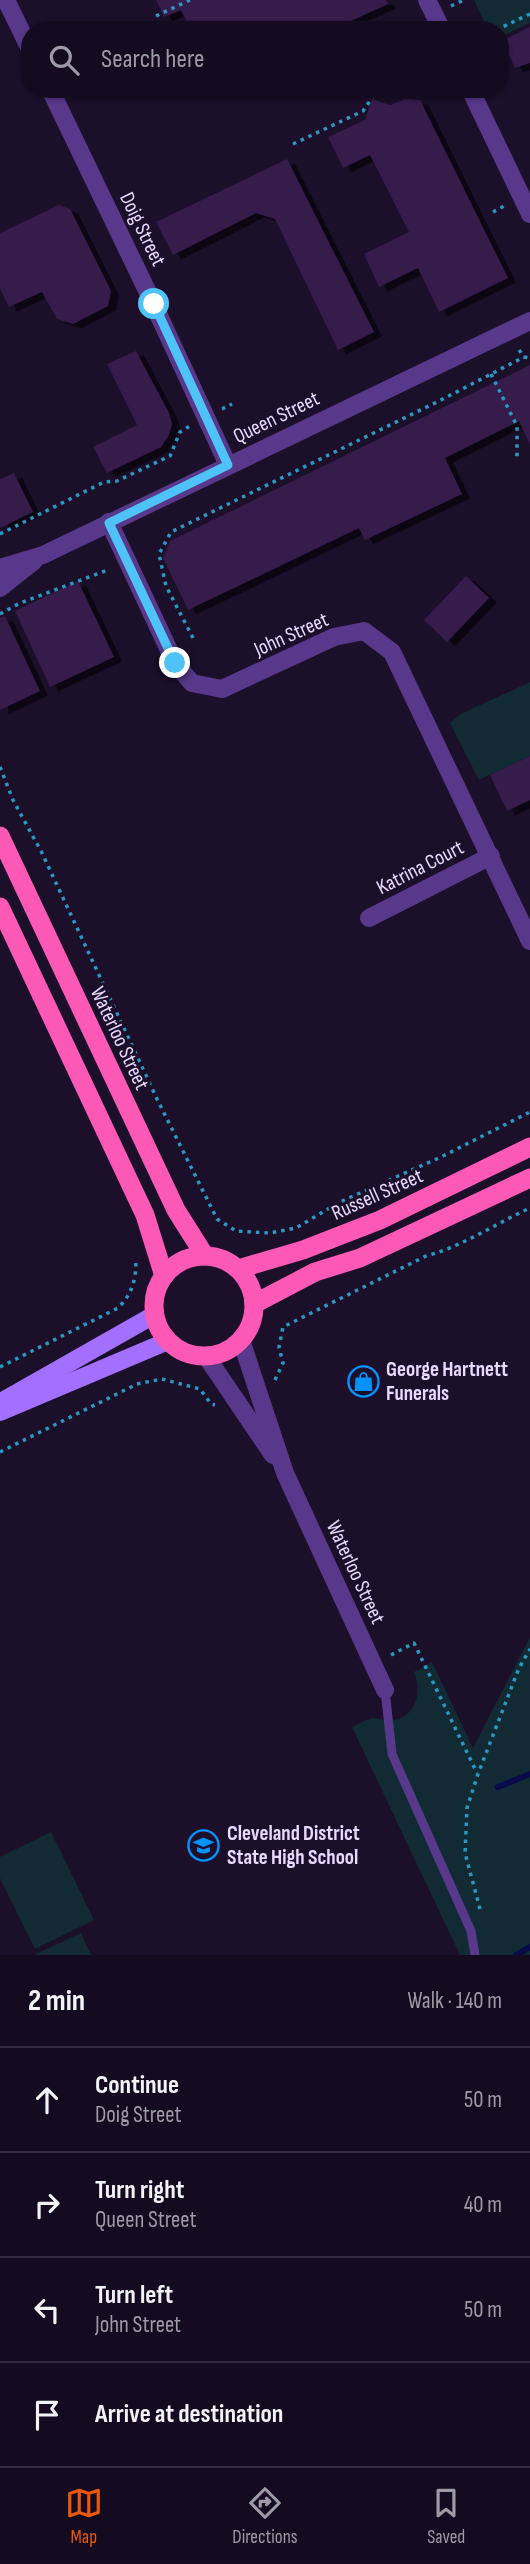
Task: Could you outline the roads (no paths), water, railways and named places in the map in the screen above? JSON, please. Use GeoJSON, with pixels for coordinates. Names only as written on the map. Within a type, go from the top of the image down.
{"type":"FeatureCollection","features":[{"type":"Feature","properties":{"kind":"highway","name":"Waterloo Street"},"geometry":{"type":"LineString","coordinates":[[0,836],[176,1210],[205,1256]]}},
{"type":"Feature","properties":{"kind":"highway"},"geometry":{"type":"LineString","coordinates":[[0,907],[145,1215],[164,1276]]}},
{"type":"Feature","properties":{"kind":"highway","name":"Russell Street"},"geometry":{"type":"LineString","coordinates":[[238,1269],[303,1250],[380,1220],[530,1147]]}},
{"type":"Feature","properties":{"kind":"highway"},"geometry":{"type":"LineString","coordinates":[[254,1304],[315,1272],[360,1258],[530,1178]]}},
{"type":"Feature","properties":{"kind":"highway"},"geometry":{"type":"LineString","coordinates":[[205,1256],[222,1259],[238,1269],[248,1282],[254,1304],[251,1322],[241,1340],[223,1353],[206,1356],[183,1352],[168,1341],[158,1327],[154,1315],[155,1294],[164,1276],[182,1261],[205,1256]]}},
{"type":"Feature","properties":{"kind":"main road"},"geometry":{"type":"LineString","coordinates":[[0,1402],[154,1315]]}},
{"type":"Feature","properties":{"kind":"main road"},"geometry":{"type":"LineString","coordinates":[[0,1412],[168,1341]]}},
{"type":"Feature","properties":{"kind":"street"},"geometry":{"type":"LineString","coordinates":[[6,0],[21,30]]}},
{"type":"Feature","properties":{"kind":"street"},"geometry":{"type":"LineString","coordinates":[[428,0],[438,21]]}},
{"type":"Feature","properties":{"kind":"street","name":"Doig Street"},"geometry":{"type":"LineString","coordinates":[[54,98],[228,465]]}},
{"type":"Feature","properties":{"kind":"street"},"geometry":{"type":"LineString","coordinates":[[474,98],[530,215]]}},
{"type":"Feature","properties":{"kind":"street","name":"Queen Street"},"geometry":{"type":"LineString","coordinates":[[0,568],[43,555],[530,321]]}},
{"type":"Feature","properties":{"kind":"street","name":"John Street"},"geometry":{"type":"LineString","coordinates":[[109,523],[175,663],[192,683],[222,690],[334,637],[364,631],[391,652],[530,941]]}},
{"type":"Feature","properties":{"kind":"street","name":"Queen Street"},"geometry":{"type":"LineString","coordinates":[[0,588],[43,555]]}},
{"type":"Feature","properties":{"kind":"street","name":"Katrina Court"},"geometry":{"type":"LineString","coordinates":[[369,918],[491,856]]}},
{"type":"Feature","properties":{"kind":"street","name":"Waterloo Street"},"geometry":{"type":"LineString","coordinates":[[241,1340],[285,1473],[385,1690]]}},
{"type":"Feature","properties":{"kind":"street","name":"Waterloo Street"},"geometry":{"type":"LineString","coordinates":[[206,1356],[285,1473]]}},
{"type":"Feature","properties":{"kind":"lane"},"geometry":{"type":"LineString","coordinates":[[385,1690],[392,1755],[471,1931],[475,1955]]}},
{"type":"Feature","properties":{"kind":"waterway"},"geometry":{"type":"LineString","coordinates":[[498,1787],[530,1774]]}},
{"type":"Feature","properties":{"kind":"waterway"},"geometry":{"type":"LineString","coordinates":[[516,1955],[530,1947]]}},
{"type":"Feature","properties":{"kind":"place","name":"George Hartnett Funerals"},"geometry":{"type":"Point","coordinates":[363,1381]}},
{"type":"Feature","properties":{"kind":"place","name":"Cleveland District State High School"},"geometry":{"type":"Point","coordinates":[204,1845]}}]}
